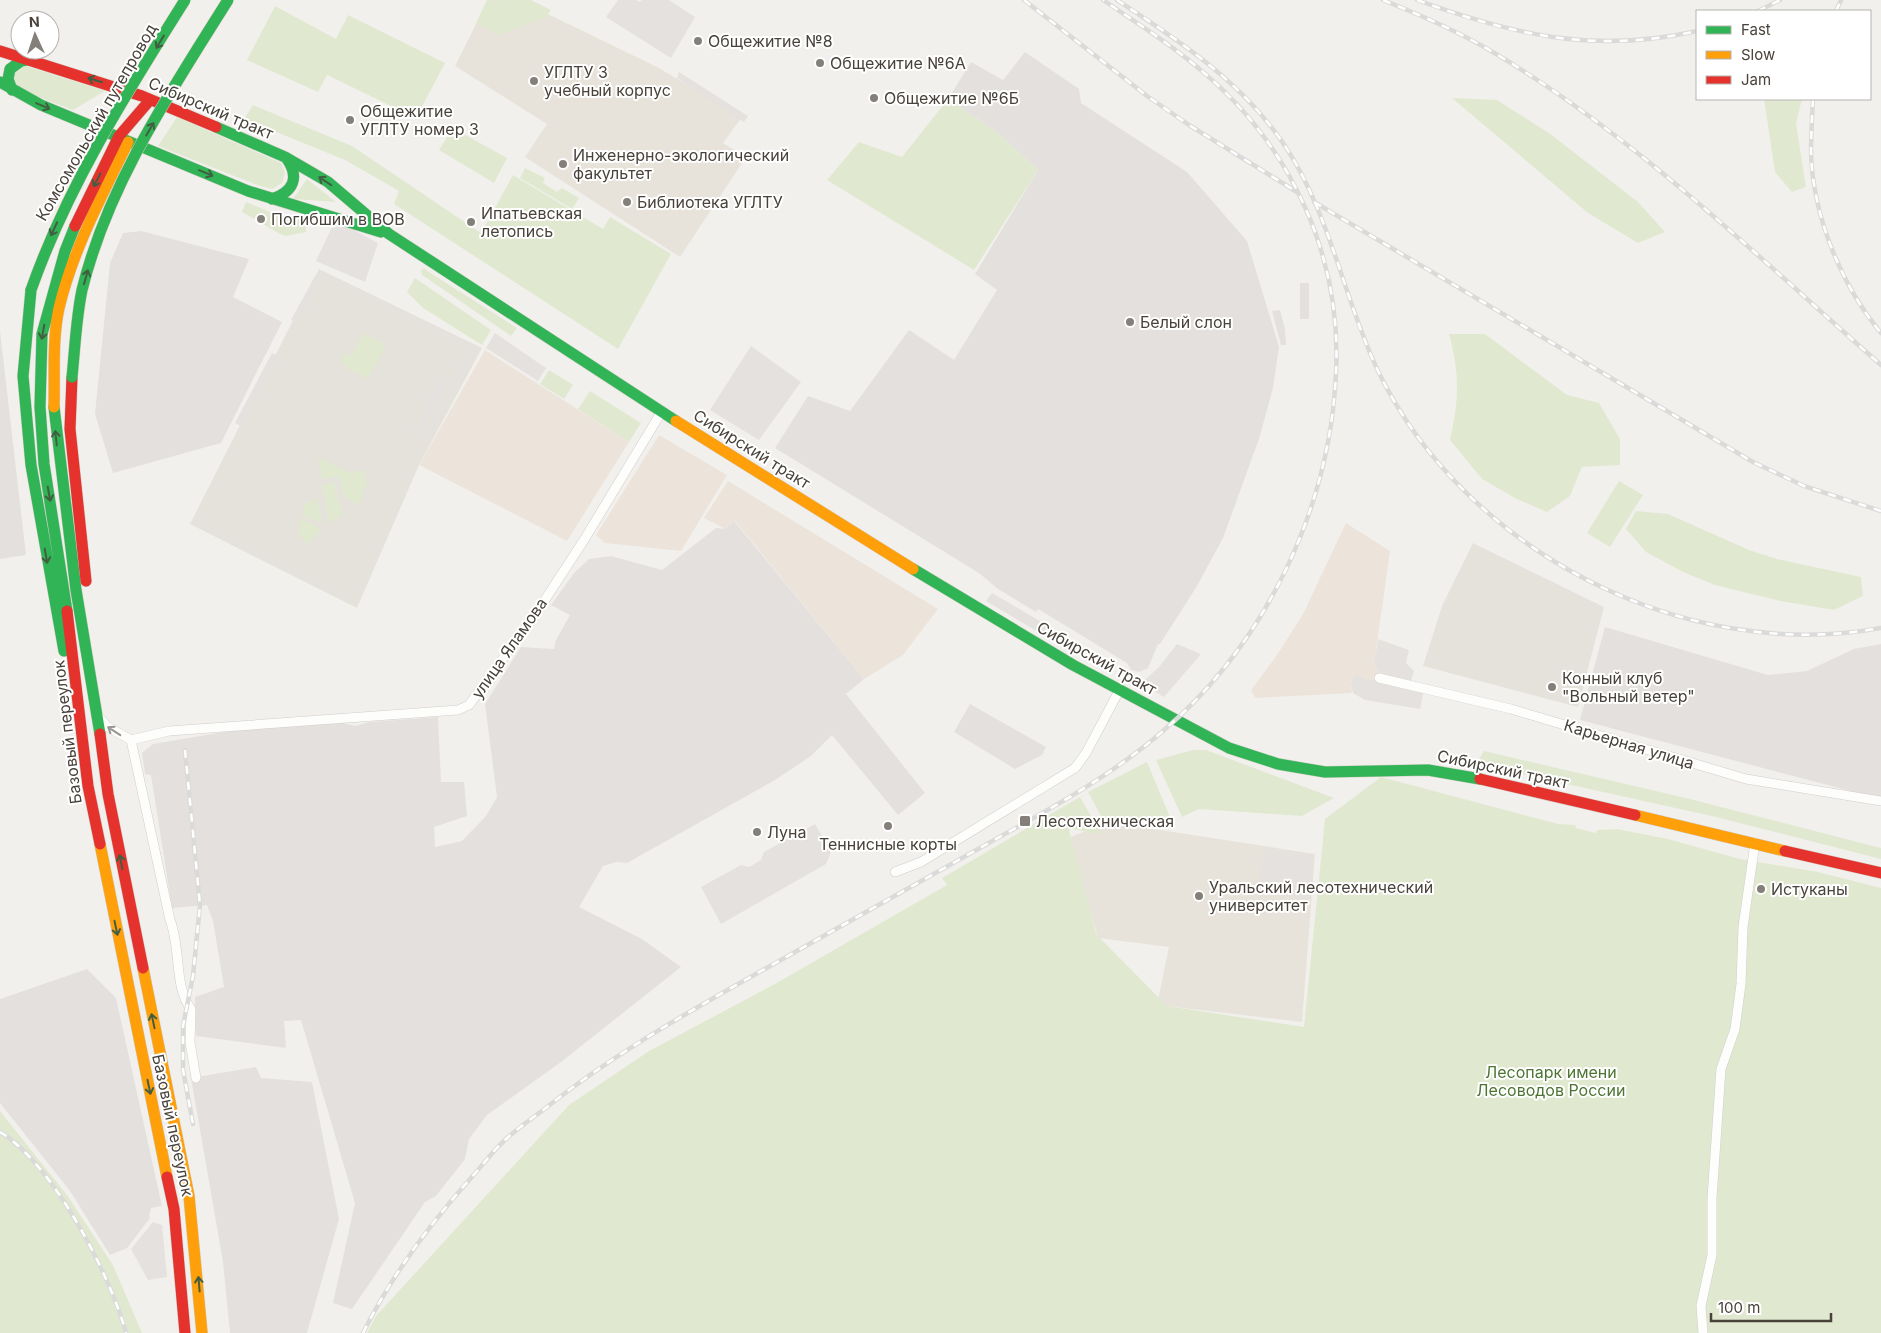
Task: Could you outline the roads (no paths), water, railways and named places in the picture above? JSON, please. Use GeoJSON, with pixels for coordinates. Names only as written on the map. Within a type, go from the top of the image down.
{"type":"FeatureCollection","features":[{"type":"Feature","properties":{"kind":"main road","name":"Комсомольский путепровод"},"geometry":{"type":"LineString","coordinates":[[75,689],[64,651],[31,465],[23,376],[31,290],[42,255],[76,184],[119,107],[185,0]]}},
{"type":"Feature","properties":{"kind":"main road"},"geometry":{"type":"LineString","coordinates":[[93,682],[93,647],[70,429],[77,318],[84,280],[113,201],[146,136],[228,0]]}},
{"type":"Feature","properties":{"kind":"main road"},"geometry":{"type":"LineString","coordinates":[[12,90],[8,79],[10,69],[21,61],[32,60]]}},
{"type":"Feature","properties":{"kind":"main road","name":"Сибирский тракт"},"geometry":{"type":"LineString","coordinates":[[32,60],[150,100],[285,157],[328,182],[389,234],[662,411],[970,604],[1073,665],[1229,748],[1278,764],[1325,772],[1394,769],[1448,772],[1881,873]]}},
{"type":"Feature","properties":{"kind":"main road","name":"Сибирский тракт"},"geometry":{"type":"LineString","coordinates":[[0,82],[46,107],[272,199],[311,209],[389,234]]}},
{"type":"Feature","properties":{"kind":"main road","name":"Комсомольский путепровод"},"geometry":{"type":"LineString","coordinates":[[124,138],[150,100]]}},
{"type":"Feature","properties":{"kind":"main road","name":"Базовый переулок"},"geometry":{"type":"LineString","coordinates":[[124,138],[87,225],[59,309],[55,342],[53,397],[59,462],[85,647],[93,682],[114,826],[190,1196],[202,1333]]}},
{"type":"Feature","properties":{"kind":"main road","name":"Базовый переулок"},"geometry":{"type":"LineString","coordinates":[[124,138],[84,204],[65,251],[42,334],[39,380],[44,464],[72,640],[75,689],[96,829],[174,1209],[185,1333]]}},
{"type":"Feature","properties":{"kind":"main road"},"geometry":{"type":"LineString","coordinates":[[272,199],[284,196],[293,187],[295,173],[285,157]]}},
{"type":"Feature","properties":{"kind":"main road"},"geometry":{"type":"LineString","coordinates":[[311,209],[340,206],[343,202],[342,194]]}},
{"type":"Feature","properties":{"kind":"main road"},"geometry":{"type":"LineString","coordinates":[[96,829],[106,831],[114,826]]}},
{"type":"Feature","properties":{"kind":"street","name":"улица Яламова"},"geometry":{"type":"LineString","coordinates":[[131,740],[169,731],[458,710],[469,705],[537,612],[584,540],[662,411]]}},
{"type":"Feature","properties":{"kind":"street","name":"Карьерная улица"},"geometry":{"type":"LineString","coordinates":[[1379,678],[1510,709],[1746,779],[1881,801]]}},
{"type":"Feature","properties":{"kind":"street"},"geometry":{"type":"LineString","coordinates":[[895,872],[921,862],[1075,768],[1086,753],[1120,689]]}},
{"type":"Feature","properties":{"kind":"street"},"geometry":{"type":"LineString","coordinates":[[98,715],[108,727],[131,740],[170,920],[176,935],[180,981],[187,1004],[191,1009],[190,1042],[196,1078]]}},
{"type":"Feature","properties":{"kind":"street"},"geometry":{"type":"LineString","coordinates":[[1703,1333],[1701,1306],[1712,1255],[1712,1198],[1721,1069],[1736,1028],[1741,984],[1743,927],[1755,844]]}},
{"type":"Feature","properties":{"kind":"railway"},"geometry":{"type":"LineString","coordinates":[[1024,0],[1147,96],[1189,125],[1297,192]]}},
{"type":"Feature","properties":{"kind":"railway"},"geometry":{"type":"LineString","coordinates":[[363,1333],[386,1291],[426,1233],[455,1196],[508,1137],[595,1071],[670,1023],[1056,805],[1100,778],[1143,748],[1200,696],[1233,657],[1261,615],[1286,570],[1306,522],[1321,474],[1331,424],[1336,373],[1336,330],[1330,288],[1320,247],[1305,208],[1286,170],[1262,134],[1235,102],[1203,72],[1179,53],[1103,0]]}},
{"type":"Feature","properties":{"kind":"railway"},"geometry":{"type":"LineString","coordinates":[[1117,0],[1185,46],[1228,81],[1248,100],[1283,143],[1313,197],[1355,314],[1378,371],[1417,435],[1466,492],[1523,541],[1588,580],[1658,610],[1732,628],[1806,635],[1881,628]]}},
{"type":"Feature","properties":{"kind":"railway"},"geometry":{"type":"LineString","coordinates":[[1383,0],[1441,25],[1496,54],[1548,87],[1598,123],[1695,200],[1881,365]]}},
{"type":"Feature","properties":{"kind":"railway"},"geometry":{"type":"LineString","coordinates":[[1417,0],[1487,23],[1521,31],[1589,41],[1660,38],[1696,31]]}},
{"type":"Feature","properties":{"kind":"railway"},"geometry":{"type":"LineString","coordinates":[[1760,10],[1780,0]]}},
{"type":"Feature","properties":{"kind":"railway"},"geometry":{"type":"LineString","coordinates":[[1836,10],[1841,0]]}},
{"type":"Feature","properties":{"kind":"railway"},"geometry":{"type":"LineString","coordinates":[[1813,100],[1811,153],[1813,177],[1823,225],[1842,272],[1853,293],[1881,333]]}},
{"type":"Feature","properties":{"kind":"railway"},"geometry":{"type":"LineString","coordinates":[[1314,202],[1753,462],[1804,486],[1881,511]]}},
{"type":"Feature","properties":{"kind":"railway"},"geometry":{"type":"LineString","coordinates":[[185,750],[200,905],[193,976],[183,1026],[183,1070],[193,1124]]}},
{"type":"Feature","properties":{"kind":"railway"},"geometry":{"type":"LineString","coordinates":[[0,1132],[20,1147],[40,1169],[77,1222],[107,1281],[126,1333]]}},
{"type":"Feature","properties":{"kind":"place","name":"Общежитие №8"},"geometry":{"type":"Point","coordinates":[698,41]}},
{"type":"Feature","properties":{"kind":"place","name":"Общежитие №6А"},"geometry":{"type":"Point","coordinates":[820,63]}},
{"type":"Feature","properties":{"kind":"place","name":"УГЛТУ 3 учебный корпус"},"geometry":{"type":"Point","coordinates":[534,81]}},
{"type":"Feature","properties":{"kind":"place","name":"Общежитие №6Б"},"geometry":{"type":"Point","coordinates":[874,98]}},
{"type":"Feature","properties":{"kind":"place","name":"Общежитие УГЛТУ номер 3"},"geometry":{"type":"Point","coordinates":[350,120]}},
{"type":"Feature","properties":{"kind":"place","name":"Инженерно-экологический факультет"},"geometry":{"type":"Point","coordinates":[563,164]}},
{"type":"Feature","properties":{"kind":"place","name":"Библиотека УГЛТУ"},"geometry":{"type":"Point","coordinates":[627,202]}},
{"type":"Feature","properties":{"kind":"place","name":"Погибшим в ВОВ"},"geometry":{"type":"Point","coordinates":[261,219]}},
{"type":"Feature","properties":{"kind":"place","name":"Ипатьевская летопись"},"geometry":{"type":"Point","coordinates":[471,222]}},
{"type":"Feature","properties":{"kind":"place","name":"Белый слон"},"geometry":{"type":"Point","coordinates":[1130,322]}},
{"type":"Feature","properties":{"kind":"place","name":"Конный клуб \"Вольный ветер\""},"geometry":{"type":"Point","coordinates":[1552,687]}},
{"type":"Feature","properties":{"kind":"place","name":"Лесотехническая"},"geometry":{"type":"Point","coordinates":[1025,821]}},
{"type":"Feature","properties":{"kind":"place","name":"Теннисные корты"},"geometry":{"type":"Point","coordinates":[888,826]}},
{"type":"Feature","properties":{"kind":"place","name":"Луна"},"geometry":{"type":"Point","coordinates":[757,832]}},
{"type":"Feature","properties":{"kind":"place","name":"Истуканы"},"geometry":{"type":"Point","coordinates":[1761,889]}},
{"type":"Feature","properties":{"kind":"place","name":"Уральский лесотехнический университет"},"geometry":{"type":"Point","coordinates":[1199,896]}},
{"type":"Feature","properties":{"kind":"park label","name":"Лесопарк имени Лесоводов России"},"geometry":{"type":"Point","coordinates":[1551,1081]}}]}
